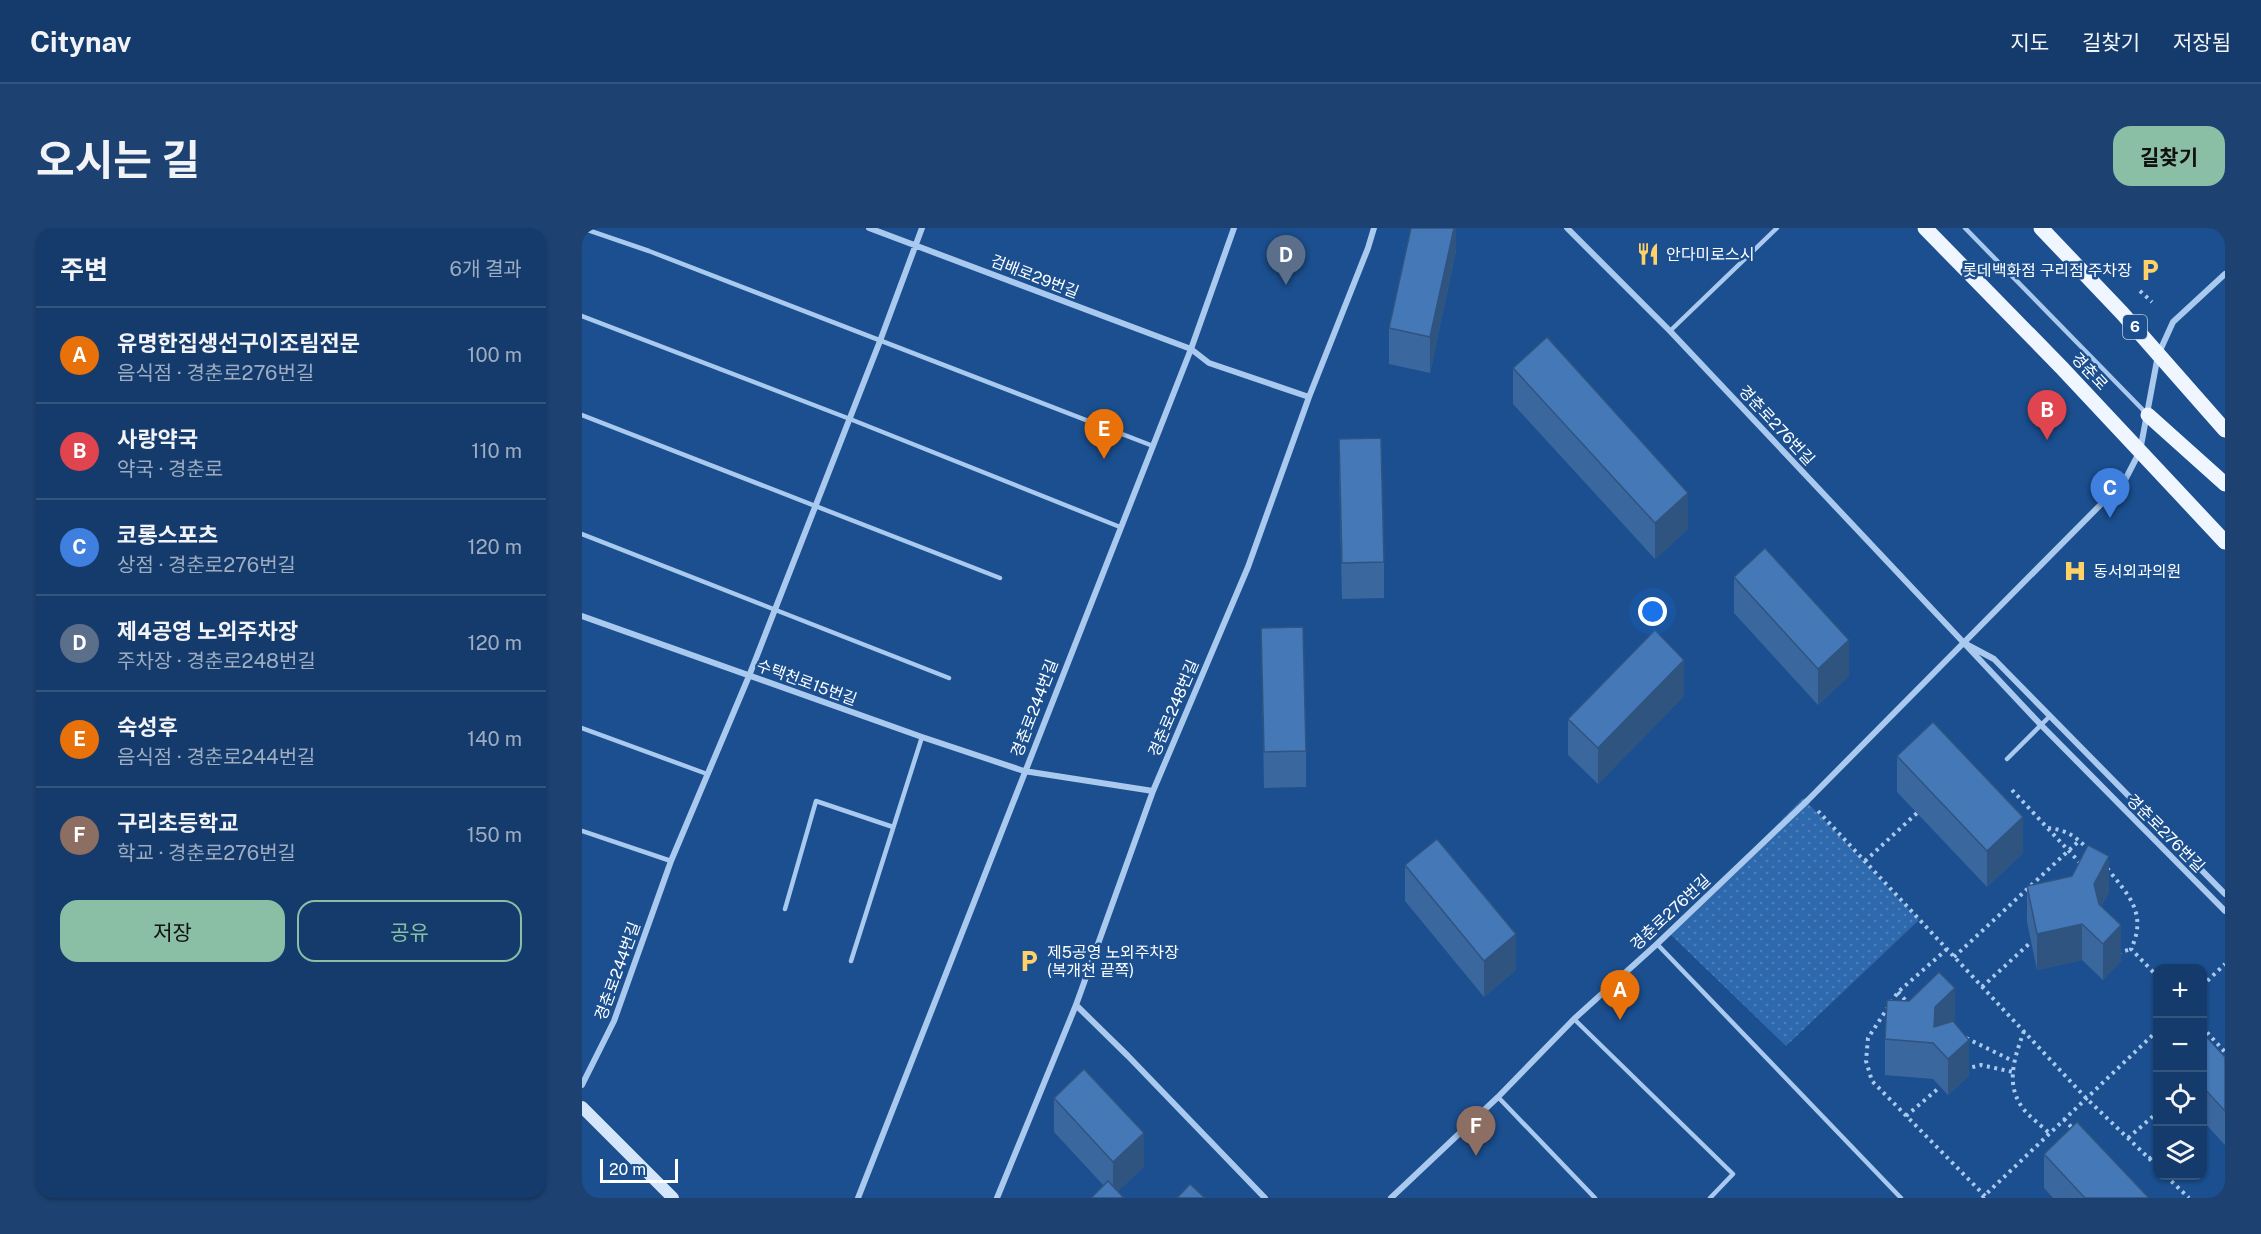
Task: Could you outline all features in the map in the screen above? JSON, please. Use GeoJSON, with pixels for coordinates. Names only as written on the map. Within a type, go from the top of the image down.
{"type":"FeatureCollection","features":[{"type":"Feature","properties":{"kind":"main road","name":"경춘로"},"geometry":{"type":"LineString","coordinates":[[1925,228],[2225,542]]}},
{"type":"Feature","properties":{"kind":"main road","name":"6"},"geometry":{"type":"LineString","coordinates":[[2041,228],[2122,313],[2225,430]]}},
{"type":"Feature","properties":{"kind":"main road"},"geometry":{"type":"LineString","coordinates":[[2148,415],[2225,484]]}},
{"type":"Feature","properties":{"kind":"street","name":"검배로29번길"},"geometry":{"type":"LineString","coordinates":[[868,228],[1191,349],[1209,363],[1309,398]]}},
{"type":"Feature","properties":{"kind":"street","name":"경춘로244번길"},"geometry":{"type":"LineString","coordinates":[[582,1085],[614,1021],[671,861],[749,676],[922,228]]}},
{"type":"Feature","properties":{"kind":"street","name":"경춘로244번길"},"geometry":{"type":"LineString","coordinates":[[858,1198],[1191,349],[1234,228]]}},
{"type":"Feature","properties":{"kind":"street","name":"경춘로248번길"},"geometry":{"type":"LineString","coordinates":[[997,1198],[1076,1005],[1152,791],[1248,567],[1374,228]]}},
{"type":"Feature","properties":{"kind":"street","name":"경춘로276번길"},"geometry":{"type":"LineString","coordinates":[[1567,228],[1670,331],[2041,725],[2225,911]]}},
{"type":"Feature","properties":{"kind":"street","name":"경춘로276번길"},"geometry":{"type":"LineString","coordinates":[[1391,1198],[1498,1097],[1574,1019],[1657,944],[1808,800],[2125,480],[2140,451],[2158,355],[2173,322],[2225,274]]}},
{"type":"Feature","properties":{"kind":"street","name":"수택천로15번길"},"geometry":{"type":"LineString","coordinates":[[582,616],[1024,771],[1152,791]]}},
{"type":"Feature","properties":{"kind":"street","name":"경춘로276번길"},"geometry":{"type":"LineString","coordinates":[[1964,643],[1994,659],[2225,894]]}},
{"type":"Feature","properties":{"kind":"street"},"geometry":{"type":"LineString","coordinates":[[1076,1005],[1265,1198]]}},
{"type":"Feature","properties":{"kind":"street"},"geometry":{"type":"LineString","coordinates":[[582,1107],[673,1198]]}},
{"type":"Feature","properties":{"kind":"lane"},"geometry":{"type":"LineString","coordinates":[[582,228],[649,250],[1153,446]]}},
{"type":"Feature","properties":{"kind":"lane"},"geometry":{"type":"LineString","coordinates":[[1670,331],[1777,228]]}},
{"type":"Feature","properties":{"kind":"lane"},"geometry":{"type":"LineString","coordinates":[[1965,228],[2148,415]]}},
{"type":"Feature","properties":{"kind":"lane"},"geometry":{"type":"LineString","coordinates":[[582,316],[850,419],[1120,527]]}},
{"type":"Feature","properties":{"kind":"lane"},"geometry":{"type":"LineString","coordinates":[[582,415],[1000,578]]}},
{"type":"Feature","properties":{"kind":"lane"},"geometry":{"type":"LineString","coordinates":[[582,534],[949,678]]}},
{"type":"Feature","properties":{"kind":"lane"},"geometry":{"type":"LineString","coordinates":[[2007,759],[2050,716]]}},
{"type":"Feature","properties":{"kind":"lane"},"geometry":{"type":"LineString","coordinates":[[582,728],[707,774]]}},
{"type":"Feature","properties":{"kind":"lane"},"geometry":{"type":"LineString","coordinates":[[851,961],[922,737]]}},
{"type":"Feature","properties":{"kind":"lane"},"geometry":{"type":"LineString","coordinates":[[784,909],[816,801],[893,827]]}},
{"type":"Feature","properties":{"kind":"lane"},"geometry":{"type":"LineString","coordinates":[[582,831],[671,861]]}},
{"type":"Feature","properties":{"kind":"lane"},"geometry":{"type":"LineString","coordinates":[[1657,944],[1901,1198]]}},
{"type":"Feature","properties":{"kind":"lane"},"geometry":{"type":"LineString","coordinates":[[1574,1019],[1732,1174],[1710,1198]]}},
{"type":"Feature","properties":{"kind":"lane"},"geometry":{"type":"LineString","coordinates":[[1498,1097],[1595,1198]]}},
{"type":"Feature","properties":{"kind":"path"},"geometry":{"type":"LineString","coordinates":[[2140,291],[2152,302]]}},
{"type":"Feature","properties":{"kind":"path"},"geometry":{"type":"LineString","coordinates":[[2012,790],[2084,867]]}},
{"type":"Feature","properties":{"kind":"path"},"geometry":{"type":"LineString","coordinates":[[1808,800],[2086,1098],[2153,1163]]}},
{"type":"Feature","properties":{"kind":"path"},"geometry":{"type":"LineString","coordinates":[[1865,861],[1917,813]]}},
{"type":"Feature","properties":{"kind":"path"},"geometry":{"type":"LineString","coordinates":[[2048,828],[2063,830],[2080,840],[2093,854]]}},
{"type":"Feature","properties":{"kind":"path"},"geometry":{"type":"LineString","coordinates":[[1954,957],[2080,840]]}},
{"type":"Feature","properties":{"kind":"path"},"geometry":{"type":"LineString","coordinates":[[2099,861],[2133,902],[2138,920],[2138,935],[2131,949],[2114,954]]}},
{"type":"Feature","properties":{"kind":"path"},"geometry":{"type":"LineString","coordinates":[[1982,987],[2031,942]]}},
{"type":"Feature","properties":{"kind":"path"},"geometry":{"type":"LineString","coordinates":[[1947,949],[1898,992],[1868,1038],[1866,1061],[1872,1081],[1984,1197],[2153,1034]]}},
{"type":"Feature","properties":{"kind":"path"},"geometry":{"type":"LineString","coordinates":[[2131,949],[2153,973]]}},
{"type":"Feature","properties":{"kind":"path"},"geometry":{"type":"LineString","coordinates":[[2207,981],[2225,964]]}},
{"type":"Feature","properties":{"kind":"path"},"geometry":{"type":"LineString","coordinates":[[1898,992],[1911,1007]]}},
{"type":"Feature","properties":{"kind":"path"},"geometry":{"type":"LineString","coordinates":[[2024,1031],[2013,1061],[2012,1085],[2022,1107],[2049,1133]]}},
{"type":"Feature","properties":{"kind":"path"},"geometry":{"type":"LineString","coordinates":[[2207,1032],[2225,1052]]}},
{"type":"Feature","properties":{"kind":"path"},"geometry":{"type":"LineString","coordinates":[[1960,1035],[2013,1061]]}},
{"type":"Feature","properties":{"kind":"path"},"geometry":{"type":"LineString","coordinates":[[1964,1070],[1981,1065],[2013,1072]]}},
{"type":"Feature","properties":{"kind":"path"},"geometry":{"type":"LineString","coordinates":[[1906,1116],[1940,1087]]}},
{"type":"Feature","properties":{"kind":"path"},"geometry":{"type":"LineString","coordinates":[[2128,1138],[2153,1116]]}},
{"type":"Feature","properties":{"kind":"path"},"geometry":{"type":"LineString","coordinates":[[2064,1119],[2079,1135]]}},
{"type":"Feature","properties":{"kind":"path"},"geometry":{"type":"LineString","coordinates":[[2149,1159],[2153,1156]]}},
{"type":"Feature","properties":{"kind":"path"},"geometry":{"type":"LineString","coordinates":[[2170,1180],[2189,1198]]}},
{"type":"Feature","properties":{"kind":"shaded area"},"geometry":{"type":"Polygon","coordinates":[[[1803,798],[1919,920],[1786,1046],[1670,934],[1803,798]]]}},
{"type":"Feature","properties":{"kind":"building"},"geometry":{"type":"Polygon","coordinates":[[[1411,228],[1454,228],[1430,337],[1389,328],[1411,228]]]}},
{"type":"Feature","properties":{"kind":"building"},"geometry":{"type":"Polygon","coordinates":[[[1547,337],[1688,493],[1655,523],[1513,368],[1547,337]]]}},
{"type":"Feature","properties":{"kind":"building"},"geometry":{"type":"Polygon","coordinates":[[[1381,438],[1384,562],[1342,563],[1339,439],[1381,438]]]}},
{"type":"Feature","properties":{"kind":"building"},"geometry":{"type":"Polygon","coordinates":[[[1765,548],[1849,640],[1818,669],[1734,577],[1765,548]]]}},
{"type":"Feature","properties":{"kind":"building"},"geometry":{"type":"Polygon","coordinates":[[[1303,627],[1306,751],[1264,752],[1261,628],[1303,627]]]}},
{"type":"Feature","properties":{"kind":"building"},"geometry":{"type":"Polygon","coordinates":[[[1655,630],[1684,660],[1598,748],[1568,719],[1655,630]]]}},
{"type":"Feature","properties":{"kind":"building"},"geometry":{"type":"Polygon","coordinates":[[[1933,722],[2023,817],[1987,851],[1897,756],[1933,722]]]}},
{"type":"Feature","properties":{"kind":"building"},"geometry":{"type":"Polygon","coordinates":[[[1437,839],[1516,934],[1484,961],[1405,865],[1437,839]]]}},
{"type":"Feature","properties":{"kind":"building"},"geometry":{"type":"Polygon","coordinates":[[[2088,845],[2109,856],[2094,884],[2099,904],[2121,925],[2103,944],[2082,924],[2037,934],[2027,886],[2072,876],[2088,845]]]}},
{"type":"Feature","properties":{"kind":"building"},"geometry":{"type":"Polygon","coordinates":[[[1939,972],[1955,988],[1935,1007],[1934,1027],[1953,1021],[1969,1040],[1948,1059],[1933,1043],[1885,1039],[1887,1000],[1909,1001],[1939,972]]]}},
{"type":"Feature","properties":{"kind":"building"},"geometry":{"type":"Polygon","coordinates":[[[2207,1037],[2225,1057],[2225,1111],[2207,1091],[2207,1037]]]}},
{"type":"Feature","properties":{"kind":"building"},"geometry":{"type":"Polygon","coordinates":[[[1084,1069],[1144,1133],[1113,1162],[1054,1098],[1084,1069]]]}},
{"type":"Feature","properties":{"kind":"building"},"geometry":{"type":"Polygon","coordinates":[[[2077,1122],[2149,1198],[2085,1198],[2044,1154],[2077,1122]]]}},
{"type":"Feature","properties":{"kind":"building"},"geometry":{"type":"Polygon","coordinates":[[[1108,1181],[1124,1198],[1091,1198],[1108,1181]]]}},
{"type":"Feature","properties":{"kind":"building"},"geometry":{"type":"Polygon","coordinates":[[[1190,1184],[1205,1198],[1177,1198],[1190,1184]]]}},
{"type":"Feature","properties":{"kind":"place","name":"안다미로스시"},"geometry":{"type":"Point","coordinates":[1648,254]}},
{"type":"Feature","properties":{"kind":"place","name":"롯데백화점 구리점 주차장"},"geometry":{"type":"Point","coordinates":[2150,270]}},
{"type":"Feature","properties":{"kind":"place","name":"제4공영 노외주차장"},"geometry":{"type":"Point","coordinates":[1286,285]}},
{"type":"Feature","properties":{"kind":"place","name":"사랑약국"},"geometry":{"type":"Point","coordinates":[2047,440]}},
{"type":"Feature","properties":{"kind":"place","name":"숙성후"},"geometry":{"type":"Point","coordinates":[1104,459]}},
{"type":"Feature","properties":{"kind":"place","name":"코롱스포츠"},"geometry":{"type":"Point","coordinates":[2110,518]}},
{"type":"Feature","properties":{"kind":"place","name":"동서외과의원"},"geometry":{"type":"Point","coordinates":[2075,571]}},
{"type":"Feature","properties":{"kind":"place","name":"제5공영 노외주차장 (복개천 끝쪽)"},"geometry":{"type":"Point","coordinates":[1029,961]}},
{"type":"Feature","properties":{"kind":"place","name":"유명한집생선구이조림전문"},"geometry":{"type":"Point","coordinates":[1620,1020]}},
{"type":"Feature","properties":{"kind":"place","name":"구리초등학교"},"geometry":{"type":"Point","coordinates":[1476,1156]}}]}
